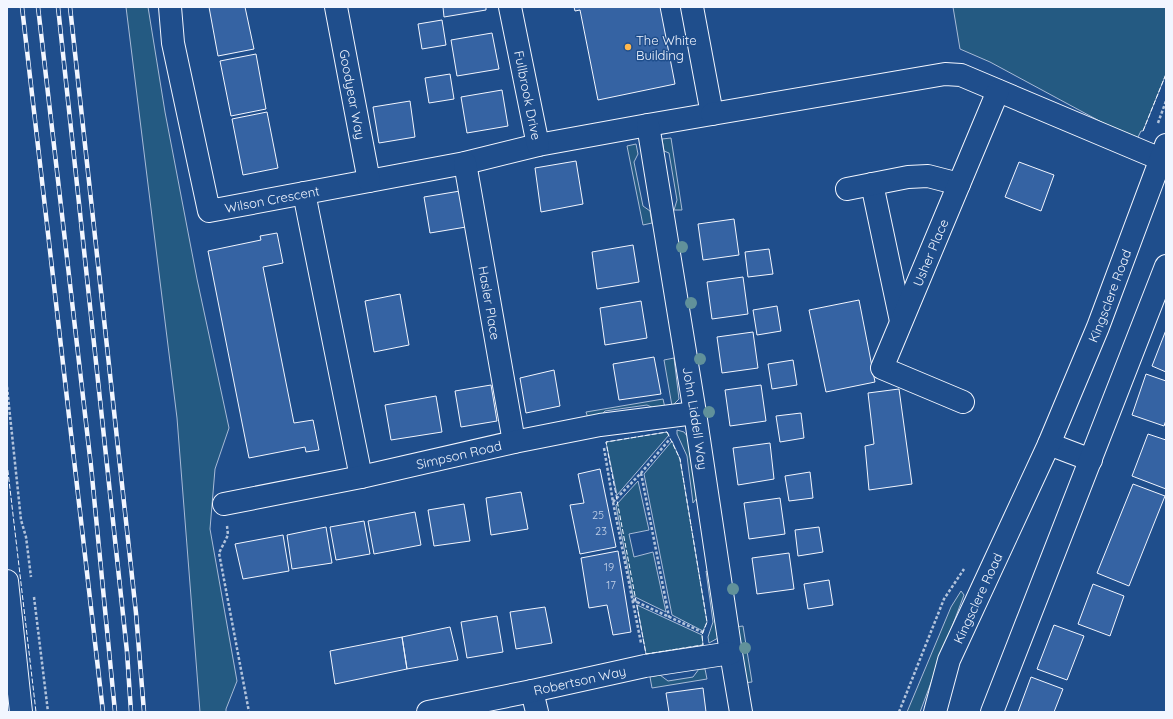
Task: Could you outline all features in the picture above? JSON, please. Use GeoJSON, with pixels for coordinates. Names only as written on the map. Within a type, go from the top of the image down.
{"type":"FeatureCollection","features":[{"type":"Feature","properties":{"kind":"street","name":"Wilson Crescent"},"geometry":{"type":"LineString","coordinates":[[170,7],[173,43],[210,211],[465,163],[538,145]]}},
{"type":"Feature","properties":{"kind":"street","name":"Goodyear Way"},"geometry":{"type":"LineString","coordinates":[[336,7],[369,181]]}},
{"type":"Feature","properties":{"kind":"street","name":"Fullbrook Drive"},"geometry":{"type":"LineString","coordinates":[[510,7],[538,145],[945,74],[961,75],[1146,153],[1161,143]]}},
{"type":"Feature","properties":{"kind":"street"},"geometry":{"type":"LineString","coordinates":[[692,7],[712,114]]}},
{"type":"Feature","properties":{"kind":"street","name":"Usher Place"},"geometry":{"type":"LineString","coordinates":[[963,402],[882,368],[998,91]]}},
{"type":"Feature","properties":{"kind":"street","name":"John Liddell Way"},"geometry":{"type":"LineString","coordinates":[[648,125],[695,413],[741,712]]}},
{"type":"Feature","properties":{"kind":"street","name":"Kingsclere Road"},"geometry":{"type":"LineString","coordinates":[[935,712],[948,660],[1049,444],[1098,328],[1161,143]]}},
{"type":"Feature","properties":{"kind":"street","name":"Hasler Place"},"geometry":{"type":"LineString","coordinates":[[465,163],[514,442]]}},
{"type":"Feature","properties":{"kind":"street"},"geometry":{"type":"LineString","coordinates":[[847,189],[908,177],[928,176],[959,184]]}},
{"type":"Feature","properties":{"kind":"street","name":"Usher Place"},"geometry":{"type":"LineString","coordinates":[[872,184],[902,321]]}},
{"type":"Feature","properties":{"kind":"street"},"geometry":{"type":"LineString","coordinates":[[304,193],[361,477]]}},
{"type":"Feature","properties":{"kind":"street"},"geometry":{"type":"LineString","coordinates":[[992,712],[1166,266]]}},
{"type":"Feature","properties":{"kind":"street","name":"Simpson Road"},"geometry":{"type":"LineString","coordinates":[[224,504],[361,477],[514,442],[600,425],[695,413]]}},
{"type":"Feature","properties":{"kind":"street"},"geometry":{"type":"LineString","coordinates":[[1049,444],[1091,460]]}},
{"type":"Feature","properties":{"kind":"street"},"geometry":{"type":"LineString","coordinates":[[7,582],[21,712]]}},
{"type":"Feature","properties":{"kind":"street","name":"Robertson Way"},"geometry":{"type":"LineString","coordinates":[[428,712],[645,666],[731,653]]}},
{"type":"Feature","properties":{"kind":"street"},"geometry":{"type":"LineString","coordinates":[[532,690],[537,712]]}},
{"type":"Feature","properties":{"kind":"path"},"geometry":{"type":"LineString","coordinates":[[1161,143],[1166,101]]}},
{"type":"Feature","properties":{"kind":"path"},"geometry":{"type":"LineString","coordinates":[[7,387],[21,520],[26,537],[32,582]]}},
{"type":"Feature","properties":{"kind":"path"},"geometry":{"type":"LineString","coordinates":[[600,425],[613,502],[645,666]]}},
{"type":"Feature","properties":{"kind":"path"},"geometry":{"type":"LineString","coordinates":[[613,502],[670,438]]}},
{"type":"Feature","properties":{"kind":"path"},"geometry":{"type":"LineString","coordinates":[[641,472],[670,617]]}},
{"type":"Feature","properties":{"kind":"path"},"geometry":{"type":"LineString","coordinates":[[224,504],[228,535],[219,553],[248,712]]}},
{"type":"Feature","properties":{"kind":"path"},"geometry":{"type":"LineString","coordinates":[[34,597],[48,712]]}},
{"type":"Feature","properties":{"kind":"path"},"geometry":{"type":"LineString","coordinates":[[632,598],[636,602],[706,634]]}},
{"type":"Feature","properties":{"kind":"path","name":"Kingsclere Road"},"geometry":{"type":"LineString","coordinates":[[899,712],[944,599]]}},
{"type":"Feature","properties":{"kind":"shaded area"},"geometry":{"type":"Polygon","coordinates":[[[126,7],[148,7],[165,112],[197,279],[229,428],[215,469],[210,529],[237,681],[226,712],[200,712],[177,418],[126,7]]]}},
{"type":"Feature","properties":{"kind":"shaded area"},"geometry":{"type":"Polygon","coordinates":[[[953,7],[1166,7],[1166,74],[1143,131],[1141,131],[1137,139],[1118,131],[990,62],[960,49],[953,7]]]}},
{"type":"Feature","properties":{"kind":"shaded area"},"geometry":{"type":"Polygon","coordinates":[[[671,138],[682,210],[674,210],[677,200],[669,153],[664,151],[662,139],[671,138]]]}},
{"type":"Feature","properties":{"kind":"shaded area"},"geometry":{"type":"Polygon","coordinates":[[[636,144],[638,154],[634,162],[643,206],[650,211],[652,223],[643,225],[627,146],[636,144]]]}},
{"type":"Feature","properties":{"kind":"shaded area"},"geometry":{"type":"Polygon","coordinates":[[[674,358],[679,399],[672,406],[664,360],[674,358]]]}},
{"type":"Feature","properties":{"kind":"shaded area"},"geometry":{"type":"Polygon","coordinates":[[[663,399],[665,408],[658,410],[647,405],[605,411],[598,418],[589,421],[586,412],[663,399]]]}},
{"type":"Feature","properties":{"kind":"shaded area"},"geometry":{"type":"Polygon","coordinates":[[[677,430],[684,432],[690,440],[700,494],[693,503],[687,456],[677,434],[677,430]]]}},
{"type":"Feature","properties":{"kind":"shaded area"},"geometry":{"type":"Polygon","coordinates":[[[667,432],[669,435],[617,495],[606,442],[667,432]]]}},
{"type":"Feature","properties":{"kind":"shaded area"},"geometry":{"type":"Polygon","coordinates":[[[672,441],[680,459],[707,622],[703,631],[672,615],[644,474],[672,441]]]}},
{"type":"Feature","properties":{"kind":"shaded area"},"geometry":{"type":"Polygon","coordinates":[[[638,481],[649,530],[629,534],[634,557],[653,552],[666,612],[633,596],[616,505],[638,481]]]}},
{"type":"Feature","properties":{"kind":"shaded area"},"geometry":{"type":"Polygon","coordinates":[[[706,571],[711,575],[718,638],[709,643],[708,637],[713,622],[706,571]]]}},
{"type":"Feature","properties":{"kind":"shaded area"},"geometry":{"type":"Polygon","coordinates":[[[961,591],[964,595],[920,712],[907,712],[951,607],[961,591]]]}},
{"type":"Feature","properties":{"kind":"shaded area"},"geometry":{"type":"Polygon","coordinates":[[[637,605],[702,635],[703,645],[646,654],[637,605]]]}},
{"type":"Feature","properties":{"kind":"shaded area"},"geometry":{"type":"Polygon","coordinates":[[[743,626],[752,682],[743,683],[735,627],[743,626]]]}},
{"type":"Feature","properties":{"kind":"shaded area"},"geometry":{"type":"Polygon","coordinates":[[[699,669],[705,669],[707,679],[652,688],[650,677],[660,675],[668,681],[693,677],[699,669]]]}},
{"type":"Feature","properties":{"kind":"building"},"geometry":{"type":"Polygon","coordinates":[[[209,7],[245,7],[254,49],[218,56],[209,7]]]}},
{"type":"Feature","properties":{"kind":"building"},"geometry":{"type":"Polygon","coordinates":[[[443,7],[486,7],[486,10],[444,17],[443,7]]]}},
{"type":"Feature","properties":{"kind":"building","name":"The White Building"},"geometry":{"type":"Polygon","coordinates":[[[574,7],[660,7],[675,84],[598,100],[580,10],[575,11],[574,7]]]}},
{"type":"Feature","properties":{"kind":"building"},"geometry":{"type":"Polygon","coordinates":[[[442,20],[446,45],[422,49],[418,24],[442,20]]]}},
{"type":"Feature","properties":{"kind":"building"},"geometry":{"type":"Polygon","coordinates":[[[492,33],[499,69],[457,76],[451,40],[492,33]]]}},
{"type":"Feature","properties":{"kind":"building"},"geometry":{"type":"Polygon","coordinates":[[[256,54],[266,109],[231,116],[220,61],[256,54]]]}},
{"type":"Feature","properties":{"kind":"building"},"geometry":{"type":"Polygon","coordinates":[[[450,74],[454,99],[429,103],[425,78],[450,74]]]}},
{"type":"Feature","properties":{"kind":"building"},"geometry":{"type":"Polygon","coordinates":[[[502,90],[508,126],[467,133],[461,97],[502,90]]]}},
{"type":"Feature","properties":{"kind":"building"},"geometry":{"type":"Polygon","coordinates":[[[410,101],[415,137],[379,143],[373,107],[410,101]]]}},
{"type":"Feature","properties":{"kind":"building"},"geometry":{"type":"Polygon","coordinates":[[[267,112],[278,168],[243,175],[232,119],[267,112]]]}},
{"type":"Feature","properties":{"kind":"building"},"geometry":{"type":"Polygon","coordinates":[[[576,161],[583,204],[541,212],[535,168],[576,161]]]}},
{"type":"Feature","properties":{"kind":"building"},"geometry":{"type":"Polygon","coordinates":[[[1019,162],[1054,175],[1041,211],[1005,197],[1019,162]]]}},
{"type":"Feature","properties":{"kind":"building"},"geometry":{"type":"Polygon","coordinates":[[[460,191],[466,227],[430,233],[424,197],[460,191]]]}},
{"type":"Feature","properties":{"kind":"building"},"geometry":{"type":"Polygon","coordinates":[[[734,219],[739,255],[703,260],[698,224],[734,219]]]}},
{"type":"Feature","properties":{"kind":"building"},"geometry":{"type":"Polygon","coordinates":[[[277,233],[283,263],[263,267],[294,423],[313,420],[319,450],[306,452],[305,447],[249,458],[208,251],[261,240],[260,236],[277,233]]]}},
{"type":"Feature","properties":{"kind":"building"},"geometry":{"type":"Polygon","coordinates":[[[633,245],[639,282],[597,289],[592,252],[633,245]]]}},
{"type":"Feature","properties":{"kind":"building"},"geometry":{"type":"Polygon","coordinates":[[[769,249],[773,274],[748,277],[745,252],[769,249]]]}},
{"type":"Feature","properties":{"kind":"building"},"geometry":{"type":"Polygon","coordinates":[[[743,277],[748,314],[712,319],[707,282],[743,277]]]}},
{"type":"Feature","properties":{"kind":"building"},"geometry":{"type":"Polygon","coordinates":[[[400,294],[409,345],[374,352],[365,301],[400,294]]]}},
{"type":"Feature","properties":{"kind":"building"},"geometry":{"type":"Polygon","coordinates":[[[859,300],[875,382],[826,392],[809,310],[859,300]]]}},
{"type":"Feature","properties":{"kind":"building"},"geometry":{"type":"Polygon","coordinates":[[[641,301],[647,338],[605,345],[600,308],[641,301]]]}},
{"type":"Feature","properties":{"kind":"building"},"geometry":{"type":"Polygon","coordinates":[[[777,306],[781,331],[757,335],[753,310],[777,306]]]}},
{"type":"Feature","properties":{"kind":"building"},"geometry":{"type":"Polygon","coordinates":[[[1166,330],[1166,372],[1152,366],[1166,330]]]}},
{"type":"Feature","properties":{"kind":"building"},"geometry":{"type":"Polygon","coordinates":[[[753,332],[758,368],[722,373],[717,337],[753,332]]]}},
{"type":"Feature","properties":{"kind":"building"},"geometry":{"type":"Polygon","coordinates":[[[654,357],[661,394],[619,400],[613,364],[654,357]]]}},
{"type":"Feature","properties":{"kind":"building"},"geometry":{"type":"Polygon","coordinates":[[[793,360],[797,385],[772,389],[768,364],[793,360]]]}},
{"type":"Feature","properties":{"kind":"building"},"geometry":{"type":"Polygon","coordinates":[[[554,370],[560,406],[526,413],[520,378],[554,370]]]}},
{"type":"Feature","properties":{"kind":"building"},"geometry":{"type":"Polygon","coordinates":[[[1146,374],[1166,381],[1166,420],[1164,426],[1132,415],[1146,374]]]}},
{"type":"Feature","properties":{"kind":"building"},"geometry":{"type":"Polygon","coordinates":[[[491,385],[497,421],[461,427],[455,391],[491,385]]]}},
{"type":"Feature","properties":{"kind":"building"},"geometry":{"type":"Polygon","coordinates":[[[761,385],[766,421],[730,426],[725,390],[761,385]]]}},
{"type":"Feature","properties":{"kind":"building"},"geometry":{"type":"Polygon","coordinates":[[[899,389],[912,484],[869,490],[865,446],[874,444],[868,393],[899,389]]]}},
{"type":"Feature","properties":{"kind":"building"},"geometry":{"type":"Polygon","coordinates":[[[436,396],[442,432],[391,440],[385,405],[436,396]]]}},
{"type":"Feature","properties":{"kind":"building"},"geometry":{"type":"Polygon","coordinates":[[[801,413],[804,438],[780,442],[776,416],[801,413]]]}},
{"type":"Feature","properties":{"kind":"building"},"geometry":{"type":"Polygon","coordinates":[[[1148,434],[1166,440],[1166,489],[1132,476],[1148,434]]]}},
{"type":"Feature","properties":{"kind":"building"},"geometry":{"type":"Polygon","coordinates":[[[770,443],[774,479],[738,485],[733,448],[770,443]]]}},
{"type":"Feature","properties":{"kind":"building"},"geometry":{"type":"Polygon","coordinates":[[[600,469],[616,547],[580,554],[570,505],[584,503],[578,474],[600,469]]]}},
{"type":"Feature","properties":{"kind":"building"},"geometry":{"type":"Polygon","coordinates":[[[810,472],[813,498],[789,501],[785,476],[810,472]]]}},
{"type":"Feature","properties":{"kind":"building"},"geometry":{"type":"Polygon","coordinates":[[[1133,484],[1165,496],[1129,586],[1097,573],[1133,484]]]}},
{"type":"Feature","properties":{"kind":"building"},"geometry":{"type":"Polygon","coordinates":[[[521,492],[528,529],[491,535],[486,498],[521,492]]]}},
{"type":"Feature","properties":{"kind":"building"},"geometry":{"type":"Polygon","coordinates":[[[780,498],[785,534],[749,539],[744,503],[780,498]]]}},
{"type":"Feature","properties":{"kind":"building"},"geometry":{"type":"Polygon","coordinates":[[[464,504],[470,541],[434,546],[428,510],[464,504]]]}},
{"type":"Feature","properties":{"kind":"building"},"geometry":{"type":"Polygon","coordinates":[[[415,512],[421,545],[374,554],[368,521],[415,512]]]}},
{"type":"Feature","properties":{"kind":"building"},"geometry":{"type":"Polygon","coordinates":[[[364,521],[370,554],[336,560],[330,527],[364,521]]]}},
{"type":"Feature","properties":{"kind":"building"},"geometry":{"type":"Polygon","coordinates":[[[326,527],[332,563],[292,569],[287,535],[326,527]]]}},
{"type":"Feature","properties":{"kind":"building"},"geometry":{"type":"Polygon","coordinates":[[[819,527],[823,552],[798,556],[795,530],[819,527]]]}},
{"type":"Feature","properties":{"kind":"building"},"geometry":{"type":"Polygon","coordinates":[[[283,535],[289,571],[243,579],[235,544],[283,535]]]}},
{"type":"Feature","properties":{"kind":"building"},"geometry":{"type":"Polygon","coordinates":[[[618,551],[631,632],[613,635],[607,605],[589,608],[581,558],[618,551]]]}},
{"type":"Feature","properties":{"kind":"building"},"geometry":{"type":"Polygon","coordinates":[[[789,553],[794,589],[757,594],[752,558],[789,553]]]}},
{"type":"Feature","properties":{"kind":"building"},"geometry":{"type":"Polygon","coordinates":[[[829,580],[833,605],[808,609],[804,584],[829,580]]]}},
{"type":"Feature","properties":{"kind":"building"},"geometry":{"type":"Polygon","coordinates":[[[1093,584],[1124,596],[1110,636],[1078,624],[1093,584]]]}},
{"type":"Feature","properties":{"kind":"building"},"geometry":{"type":"Polygon","coordinates":[[[545,607],[552,643],[516,649],[510,612],[545,607]]]}},
{"type":"Feature","properties":{"kind":"building"},"geometry":{"type":"Polygon","coordinates":[[[497,616],[503,652],[467,658],[461,622],[497,616]]]}},
{"type":"Feature","properties":{"kind":"building"},"geometry":{"type":"Polygon","coordinates":[[[1054,625],[1084,636],[1067,680],[1037,669],[1054,625]]]}},
{"type":"Feature","properties":{"kind":"building"},"geometry":{"type":"Polygon","coordinates":[[[450,627],[458,660],[407,669],[402,637],[450,627]]]}},
{"type":"Feature","properties":{"kind":"building"},"geometry":{"type":"Polygon","coordinates":[[[402,637],[407,669],[335,684],[330,651],[402,637]]]}},
{"type":"Feature","properties":{"kind":"building"},"geometry":{"type":"Polygon","coordinates":[[[1031,677],[1063,689],[1054,712],[1018,712],[1031,677]]]}},
{"type":"Feature","properties":{"kind":"building"},"geometry":{"type":"Polygon","coordinates":[[[703,688],[706,712],[669,712],[666,693],[703,688]]]}},
{"type":"Feature","properties":{"kind":"railway"},"geometry":{"type":"LineString","coordinates":[[22,7],[103,712]]}},
{"type":"Feature","properties":{"kind":"railway"},"geometry":{"type":"LineString","coordinates":[[38,7],[91,466],[115,712]]}},
{"type":"Feature","properties":{"kind":"railway"},"geometry":{"type":"LineString","coordinates":[[58,7],[127,652],[131,712]]}},
{"type":"Feature","properties":{"kind":"railway"},"geometry":{"type":"LineString","coordinates":[[70,7],[136,613],[144,712]]}},
{"type":"Feature","properties":{"kind":"fence"},"geometry":{"type":"LineString","coordinates":[[1143,131],[1166,74]]}},
{"type":"Feature","properties":{"kind":"fence"},"geometry":{"type":"LineString","coordinates":[[667,432],[680,459],[707,622],[702,635],[703,645],[646,654],[606,442],[667,432]]}},
{"type":"Feature","properties":{"kind":"fence"},"geometry":{"type":"LineString","coordinates":[[7,463],[36,712]]}},
{"type":"Feature","properties":{"kind":"place","name":"The White Building"},"geometry":{"type":"Point","coordinates":[628,47]}}]}
